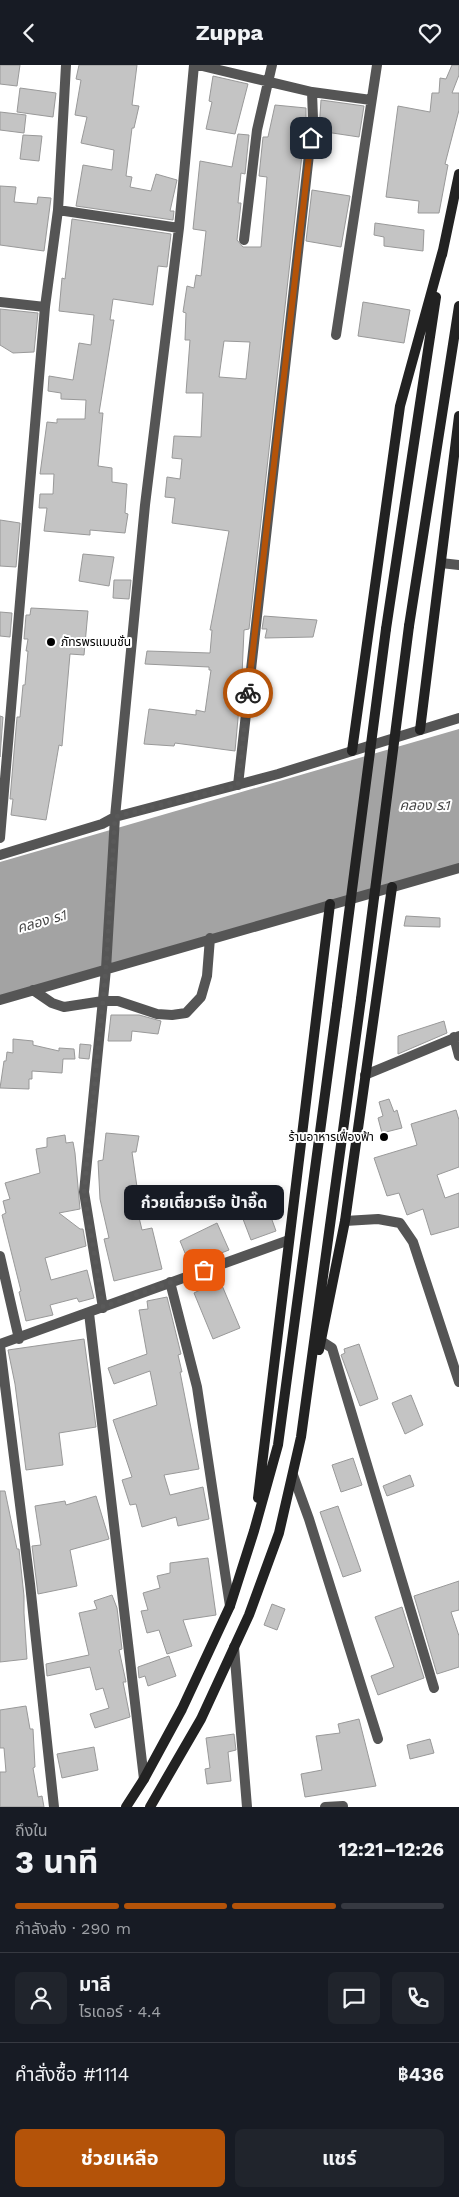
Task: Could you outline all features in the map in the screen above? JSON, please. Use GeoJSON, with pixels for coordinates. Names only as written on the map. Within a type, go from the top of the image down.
{"type":"FeatureCollection","features":[{"type":"Feature","properties":{"kind":"main road"},"geometry":{"type":"LineString","coordinates":[[126,1807],[144,1779],[182,1709],[230,1606],[254,1531],[278,1445],[386,629],[443,250],[459,174]]}},
{"type":"Feature","properties":{"kind":"main road"},"geometry":{"type":"LineString","coordinates":[[352,751],[400,405],[443,250]]}},
{"type":"Feature","properties":{"kind":"main road"},"geometry":{"type":"LineString","coordinates":[[301,1437],[361,999],[408,626],[459,306]]}},
{"type":"Feature","properties":{"kind":"main road"},"geometry":{"type":"LineString","coordinates":[[420,730],[459,415]]}},
{"type":"Feature","properties":{"kind":"main road"},"geometry":{"type":"LineString","coordinates":[[150,1807],[201,1719],[249,1615],[279,1533],[346,1221],[392,887]]}},
{"type":"Feature","properties":{"kind":"main road"},"geometry":{"type":"LineString","coordinates":[[254,1531],[330,904]]}},
{"type":"Feature","properties":{"kind":"street"},"geometry":{"type":"LineString","coordinates":[[0,838],[45,307],[58,210],[66,65]]}},
{"type":"Feature","properties":{"kind":"street"},"geometry":{"type":"LineString","coordinates":[[103,1307],[84,1192],[106,969],[115,817],[145,505],[179,228],[194,65]]}},
{"type":"Feature","properties":{"kind":"street"},"geometry":{"type":"LineString","coordinates":[[198,65],[268,80],[312,92],[371,100]]}},
{"type":"Feature","properties":{"kind":"street"},"geometry":{"type":"LineString","coordinates":[[244,240],[257,130],[272,65]]}},
{"type":"Feature","properties":{"kind":"street"},"geometry":{"type":"LineString","coordinates":[[336,335],[377,65]]}},
{"type":"Feature","properties":{"kind":"street"},"geometry":{"type":"LineString","coordinates":[[238,785],[313,119],[312,92]]}},
{"type":"Feature","properties":{"kind":"street"},"geometry":{"type":"LineString","coordinates":[[58,210],[179,228]]}},
{"type":"Feature","properties":{"kind":"street"},"geometry":{"type":"LineString","coordinates":[[0,302],[45,307]]}},
{"type":"Feature","properties":{"kind":"street"},"geometry":{"type":"LineString","coordinates":[[441,563],[459,565]]}},
{"type":"Feature","properties":{"kind":"street"},"geometry":{"type":"LineString","coordinates":[[0,855],[102,824],[115,817],[238,785],[459,718]]}},
{"type":"Feature","properties":{"kind":"street"},"geometry":{"type":"LineString","coordinates":[[0,1000],[210,938],[459,868]]}},
{"type":"Feature","properties":{"kind":"street"},"geometry":{"type":"LineString","coordinates":[[32,990],[52,1003],[64,1007],[103,1001],[118,1001],[157,1014],[172,1015],[186,1013],[201,997],[207,976],[210,938]]}},
{"type":"Feature","properties":{"kind":"street"},"geometry":{"type":"LineString","coordinates":[[366,1075],[456,1037],[459,1056]]}},
{"type":"Feature","properties":{"kind":"street"},"geometry":{"type":"LineString","coordinates":[[346,1221],[378,1219],[400,1223],[413,1241],[459,1382]]}},
{"type":"Feature","properties":{"kind":"street"},"geometry":{"type":"LineString","coordinates":[[54,1807],[30,1584],[0,1345],[289,1240]]}},
{"type":"Feature","properties":{"kind":"street"},"geometry":{"type":"LineString","coordinates":[[0,1257],[19,1339]]}},
{"type":"Feature","properties":{"kind":"street"},"geometry":{"type":"LineString","coordinates":[[170,1283],[197,1387],[230,1606]]}},
{"type":"Feature","properties":{"kind":"street"},"geometry":{"type":"LineString","coordinates":[[89,1313],[144,1779]]}},
{"type":"Feature","properties":{"kind":"street"},"geometry":{"type":"LineString","coordinates":[[321,1341],[332,1348],[434,1688]]}},
{"type":"Feature","properties":{"kind":"street"},"geometry":{"type":"LineString","coordinates":[[292,1475],[309,1519],[378,1739]]}},
{"type":"Feature","properties":{"kind":"street"},"geometry":{"type":"LineString","coordinates":[[234,1647],[247,1807]]}},
{"type":"Feature","properties":{"kind":"street"},"geometry":{"type":"LineString","coordinates":[[325,1807],[343,1806]]}},
{"type":"Feature","properties":{"kind":"water","name":"คลอง ร.1"},"geometry":{"type":"Polygon","coordinates":[[[459,729],[459,865],[0,997],[0,862],[459,729]]]}},
{"type":"Feature","properties":{"kind":"building"},"geometry":{"type":"Polygon","coordinates":[[[0,65],[20,65],[17,86],[0,84],[0,65]]]}},
{"type":"Feature","properties":{"kind":"building"},"geometry":{"type":"Polygon","coordinates":[[[79,65],[137,65],[132,105],[139,106],[134,128],[132,128],[126,176],[132,177],[130,187],[151,191],[156,174],[177,180],[170,211],[174,211],[173,220],[76,206],[83,165],[112,170],[114,150],[81,143],[87,117],[75,115],[81,80],[76,79],[79,65]]]}},
{"type":"Feature","properties":{"kind":"building"},"geometry":{"type":"Polygon","coordinates":[[[452,65],[459,65],[459,75],[452,93],[459,93],[459,110],[445,164],[448,165],[439,213],[418,213],[419,201],[386,197],[398,106],[430,112],[432,93],[439,93],[440,78],[446,79],[452,65]]]}},
{"type":"Feature","properties":{"kind":"building"},"geometry":{"type":"Polygon","coordinates":[[[213,76],[248,84],[235,134],[206,129],[212,102],[209,101],[213,76]]]}},
{"type":"Feature","properties":{"kind":"building"},"geometry":{"type":"Polygon","coordinates":[[[20,88],[56,93],[53,117],[17,112],[20,88]]]}},
{"type":"Feature","properties":{"kind":"building"},"geometry":{"type":"Polygon","coordinates":[[[321,100],[364,106],[359,137],[319,131],[321,100]]]}},
{"type":"Feature","properties":{"kind":"building"},"geometry":{"type":"Polygon","coordinates":[[[275,105],[306,108],[249,629],[244,630],[235,751],[175,743],[174,746],[144,744],[149,709],[196,715],[196,710],[205,712],[211,670],[209,670],[209,667],[145,664],[147,651],[210,653],[212,630],[210,630],[229,531],[172,523],[175,498],[165,497],[167,477],[180,479],[182,459],[172,458],[174,436],[201,437],[203,393],[186,393],[190,340],[185,340],[186,313],[183,312],[187,286],[194,288],[196,275],[201,276],[206,231],[193,229],[200,161],[232,167],[238,134],[249,135],[245,174],[241,173],[238,203],[241,203],[237,240],[243,247],[261,247],[267,177],[259,176],[263,137],[268,137],[275,105]],[[224,341],[219,377],[246,379],[250,342],[224,341]]]}},
{"type":"Feature","properties":{"kind":"building"},"geometry":{"type":"Polygon","coordinates":[[[0,112],[26,115],[24,133],[0,130],[0,112]]]}},
{"type":"Feature","properties":{"kind":"building"},"geometry":{"type":"Polygon","coordinates":[[[23,135],[42,136],[39,161],[20,159],[23,135]]]}},
{"type":"Feature","properties":{"kind":"building"},"geometry":{"type":"Polygon","coordinates":[[[0,186],[16,187],[14,202],[37,204],[38,197],[51,198],[44,251],[0,245],[0,186]]]}},
{"type":"Feature","properties":{"kind":"building"},"geometry":{"type":"Polygon","coordinates":[[[312,190],[350,196],[341,247],[306,241],[312,190]]]}},
{"type":"Feature","properties":{"kind":"building"},"geometry":{"type":"Polygon","coordinates":[[[72,219],[171,234],[167,267],[158,266],[153,305],[113,299],[110,320],[114,320],[99,413],[103,413],[98,466],[112,468],[112,482],[127,484],[125,513],[128,514],[125,533],[90,530],[90,535],[44,531],[47,508],[39,508],[40,494],[53,494],[54,474],[40,474],[47,422],[57,423],[57,419],[85,419],[86,400],[61,399],[61,393],[48,391],[49,376],[73,380],[79,343],[91,345],[94,315],[59,311],[62,278],[65,279],[72,219]]]}},
{"type":"Feature","properties":{"kind":"building"},"geometry":{"type":"Polygon","coordinates":[[[375,223],[424,230],[423,251],[384,246],[384,237],[374,235],[375,223]]]}},
{"type":"Feature","properties":{"kind":"building"},"geometry":{"type":"Polygon","coordinates":[[[363,302],[410,310],[404,343],[358,336],[363,302]]]}},
{"type":"Feature","properties":{"kind":"building"},"geometry":{"type":"Polygon","coordinates":[[[0,309],[38,313],[34,352],[13,353],[0,345],[0,309]]]}},
{"type":"Feature","properties":{"kind":"building"},"geometry":{"type":"Polygon","coordinates":[[[0,520],[20,523],[16,567],[0,566],[0,520]]]}},
{"type":"Feature","properties":{"kind":"building"},"geometry":{"type":"Polygon","coordinates":[[[83,554],[114,557],[109,586],[79,581],[83,554]]]}},
{"type":"Feature","properties":{"kind":"building"},"geometry":{"type":"Polygon","coordinates":[[[114,580],[131,580],[129,599],[113,598],[114,580]]]}},
{"type":"Feature","properties":{"kind":"building"},"geometry":{"type":"Polygon","coordinates":[[[31,608],[88,611],[84,655],[70,654],[62,746],[59,745],[46,820],[11,815],[13,799],[10,799],[17,717],[20,717],[28,651],[26,651],[28,639],[24,639],[26,615],[30,615],[31,608]]]}},
{"type":"Feature","properties":{"kind":"building"},"geometry":{"type":"Polygon","coordinates":[[[0,612],[12,613],[10,637],[0,636],[0,612]]]}},
{"type":"Feature","properties":{"kind":"building"},"geometry":{"type":"Polygon","coordinates":[[[264,616],[317,620],[313,637],[265,638],[267,629],[262,629],[264,616]]]}},
{"type":"Feature","properties":{"kind":"building"},"geometry":{"type":"Polygon","coordinates":[[[0,716],[3,717],[0,757],[0,716]]]}},
{"type":"Feature","properties":{"kind":"building"},"geometry":{"type":"Polygon","coordinates":[[[406,916],[440,918],[440,927],[404,926],[406,916]]]}},
{"type":"Feature","properties":{"kind":"building"},"geometry":{"type":"Polygon","coordinates":[[[111,1015],[139,1015],[161,1021],[158,1034],[132,1031],[131,1041],[108,1041],[111,1015]]]}},
{"type":"Feature","properties":{"kind":"building"},"geometry":{"type":"Polygon","coordinates":[[[444,1021],[447,1033],[398,1054],[398,1036],[444,1021]]]}},
{"type":"Feature","properties":{"kind":"building"},"geometry":{"type":"Polygon","coordinates":[[[13,1039],[33,1041],[33,1045],[59,1051],[59,1048],[74,1049],[75,1059],[63,1059],[62,1073],[32,1071],[32,1079],[29,1079],[29,1089],[0,1088],[7,1052],[13,1053],[13,1039]]]}},
{"type":"Feature","properties":{"kind":"building"},"geometry":{"type":"Polygon","coordinates":[[[80,1044],[91,1045],[89,1059],[79,1058],[80,1044]]]}},
{"type":"Feature","properties":{"kind":"building"},"geometry":{"type":"Polygon","coordinates":[[[389,1099],[394,1112],[397,1110],[402,1128],[382,1133],[378,1118],[383,1116],[379,1102],[389,1099]]]}},
{"type":"Feature","properties":{"kind":"building"},"geometry":{"type":"Polygon","coordinates":[[[456,1110],[459,1120],[459,1167],[437,1175],[445,1198],[459,1193],[459,1227],[431,1235],[423,1209],[407,1215],[399,1193],[387,1196],[374,1158],[417,1145],[411,1124],[456,1110]]]}},
{"type":"Feature","properties":{"kind":"building"},"geometry":{"type":"Polygon","coordinates":[[[106,1133],[139,1136],[136,1152],[132,1152],[137,1187],[132,1188],[142,1230],[152,1228],[162,1269],[114,1281],[104,1239],[109,1238],[100,1199],[98,1161],[103,1160],[106,1133]]]}},
{"type":"Feature","properties":{"kind":"building"},"geometry":{"type":"Polygon","coordinates":[[[65,1135],[66,1143],[73,1142],[80,1209],[59,1213],[80,1229],[83,1229],[86,1246],[45,1258],[51,1280],[87,1270],[94,1298],[79,1302],[77,1298],[50,1305],[53,1315],[26,1321],[19,1292],[21,1291],[2,1215],[6,1213],[3,1201],[10,1199],[5,1183],[40,1173],[36,1149],[47,1147],[47,1138],[65,1135]]]}},
{"type":"Feature","properties":{"kind":"building"},"geometry":{"type":"Polygon","coordinates":[[[263,1195],[276,1231],[251,1240],[238,1206],[263,1195]]]}},
{"type":"Feature","properties":{"kind":"building"},"geometry":{"type":"Polygon","coordinates":[[[217,1223],[229,1250],[190,1265],[180,1241],[217,1223]]]}},
{"type":"Feature","properties":{"kind":"building"},"geometry":{"type":"Polygon","coordinates":[[[218,1276],[240,1328],[213,1339],[194,1293],[200,1290],[198,1285],[218,1276]]]}},
{"type":"Feature","properties":{"kind":"building"},"geometry":{"type":"Polygon","coordinates":[[[167,1297],[181,1354],[178,1355],[182,1372],[180,1372],[199,1469],[164,1475],[170,1495],[203,1487],[209,1519],[178,1526],[176,1517],[142,1527],[136,1504],[130,1505],[122,1480],[132,1477],[113,1420],[157,1405],[150,1371],[114,1384],[108,1368],[147,1354],[139,1310],[148,1309],[147,1301],[167,1297]]]}},
{"type":"Feature","properties":{"kind":"building"},"geometry":{"type":"Polygon","coordinates":[[[84,1339],[96,1427],[59,1433],[63,1465],[26,1470],[15,1384],[8,1350],[84,1339]]]}},
{"type":"Feature","properties":{"kind":"building"},"geometry":{"type":"Polygon","coordinates":[[[359,1344],[378,1399],[360,1406],[341,1355],[345,1353],[344,1349],[359,1344]]]}},
{"type":"Feature","properties":{"kind":"building"},"geometry":{"type":"Polygon","coordinates":[[[411,1395],[423,1425],[405,1434],[392,1403],[411,1395]]]}},
{"type":"Feature","properties":{"kind":"building"},"geometry":{"type":"Polygon","coordinates":[[[353,1458],[362,1485],[341,1492],[332,1465],[353,1458]]]}},
{"type":"Feature","properties":{"kind":"building"},"geometry":{"type":"Polygon","coordinates":[[[410,1475],[414,1486],[387,1496],[383,1486],[410,1475]]]}},
{"type":"Feature","properties":{"kind":"building"},"geometry":{"type":"Polygon","coordinates":[[[0,1491],[5,1491],[17,1549],[19,1549],[24,1596],[27,1659],[0,1662],[0,1491]]]}},
{"type":"Feature","properties":{"kind":"building"},"geometry":{"type":"Polygon","coordinates":[[[96,1496],[109,1539],[70,1550],[77,1586],[38,1594],[32,1546],[41,1545],[35,1506],[65,1501],[66,1505],[96,1496]]]}},
{"type":"Feature","properties":{"kind":"building"},"geometry":{"type":"Polygon","coordinates":[[[338,1506],[361,1571],[343,1577],[320,1512],[338,1506]]]}},
{"type":"Feature","properties":{"kind":"building"},"geometry":{"type":"Polygon","coordinates":[[[208,1558],[216,1615],[183,1620],[192,1646],[167,1654],[159,1630],[147,1633],[141,1611],[148,1610],[143,1593],[160,1588],[157,1576],[170,1573],[170,1563],[208,1558]]]}},
{"type":"Feature","properties":{"kind":"building"},"geometry":{"type":"Polygon","coordinates":[[[459,1581],[459,1610],[451,1612],[459,1636],[459,1667],[437,1674],[414,1596],[459,1581]]]}},
{"type":"Feature","properties":{"kind":"building"},"geometry":{"type":"Polygon","coordinates":[[[112,1595],[117,1608],[122,1649],[119,1650],[126,1682],[123,1682],[130,1717],[95,1728],[90,1714],[109,1708],[103,1688],[96,1690],[90,1667],[47,1676],[46,1664],[89,1655],[79,1613],[97,1609],[94,1601],[112,1595]]]}},
{"type":"Feature","properties":{"kind":"building"},"geometry":{"type":"Polygon","coordinates":[[[272,1604],[285,1609],[277,1630],[264,1625],[272,1604]]]}},
{"type":"Feature","properties":{"kind":"building"},"geometry":{"type":"Polygon","coordinates":[[[402,1607],[424,1678],[378,1695],[371,1676],[394,1667],[375,1617],[402,1607]]]}},
{"type":"Feature","properties":{"kind":"building"},"geometry":{"type":"Polygon","coordinates":[[[169,1656],[176,1676],[148,1686],[145,1676],[139,1678],[138,1667],[169,1656]]]}},
{"type":"Feature","properties":{"kind":"building"},"geometry":{"type":"Polygon","coordinates":[[[26,1706],[30,1729],[33,1729],[35,1767],[33,1768],[38,1797],[42,1796],[44,1807],[0,1807],[0,1772],[6,1772],[4,1748],[0,1748],[0,1710],[26,1706]]]}},
{"type":"Feature","properties":{"kind":"building"},"geometry":{"type":"Polygon","coordinates":[[[359,1719],[376,1786],[305,1797],[301,1774],[322,1770],[316,1736],[340,1733],[338,1724],[359,1719]]]}},
{"type":"Feature","properties":{"kind":"building"},"geometry":{"type":"Polygon","coordinates":[[[234,1734],[236,1750],[228,1752],[231,1781],[207,1784],[205,1769],[210,1768],[206,1738],[234,1734]]]}},
{"type":"Feature","properties":{"kind":"building"},"geometry":{"type":"Polygon","coordinates":[[[430,1739],[434,1753],[410,1759],[407,1745],[430,1739]]]}},
{"type":"Feature","properties":{"kind":"building"},"geometry":{"type":"Polygon","coordinates":[[[94,1747],[98,1770],[62,1778],[57,1754],[94,1747]]]}},
{"type":"Feature","properties":{"kind":"way so far"},"geometry":{"type":"LineString","coordinates":[[204,1270],[103,1307],[84,1192],[106,969],[115,817],[238,785],[248,693]]}},
{"type":"Feature","properties":{"kind":"place","name":"ภัทรพรแมนชั่น"},"geometry":{"type":"Point","coordinates":[51,642]}},
{"type":"Feature","properties":{"kind":"place","name":"ร้านอาหารเฟื่องฟ้า"},"geometry":{"type":"Point","coordinates":[384,1137]}},
{"type":"Feature","properties":{"kind":"place","name":"ก๋วยเตี๋ยวเรือ ป้าอี๊ด"},"geometry":{"type":"Point","coordinates":[204,1270]}},
{"type":"Feature","properties":{"kind":"route"},"geometry":{"type":"LineString","coordinates":[[248,693],[311,138]]}}]}
